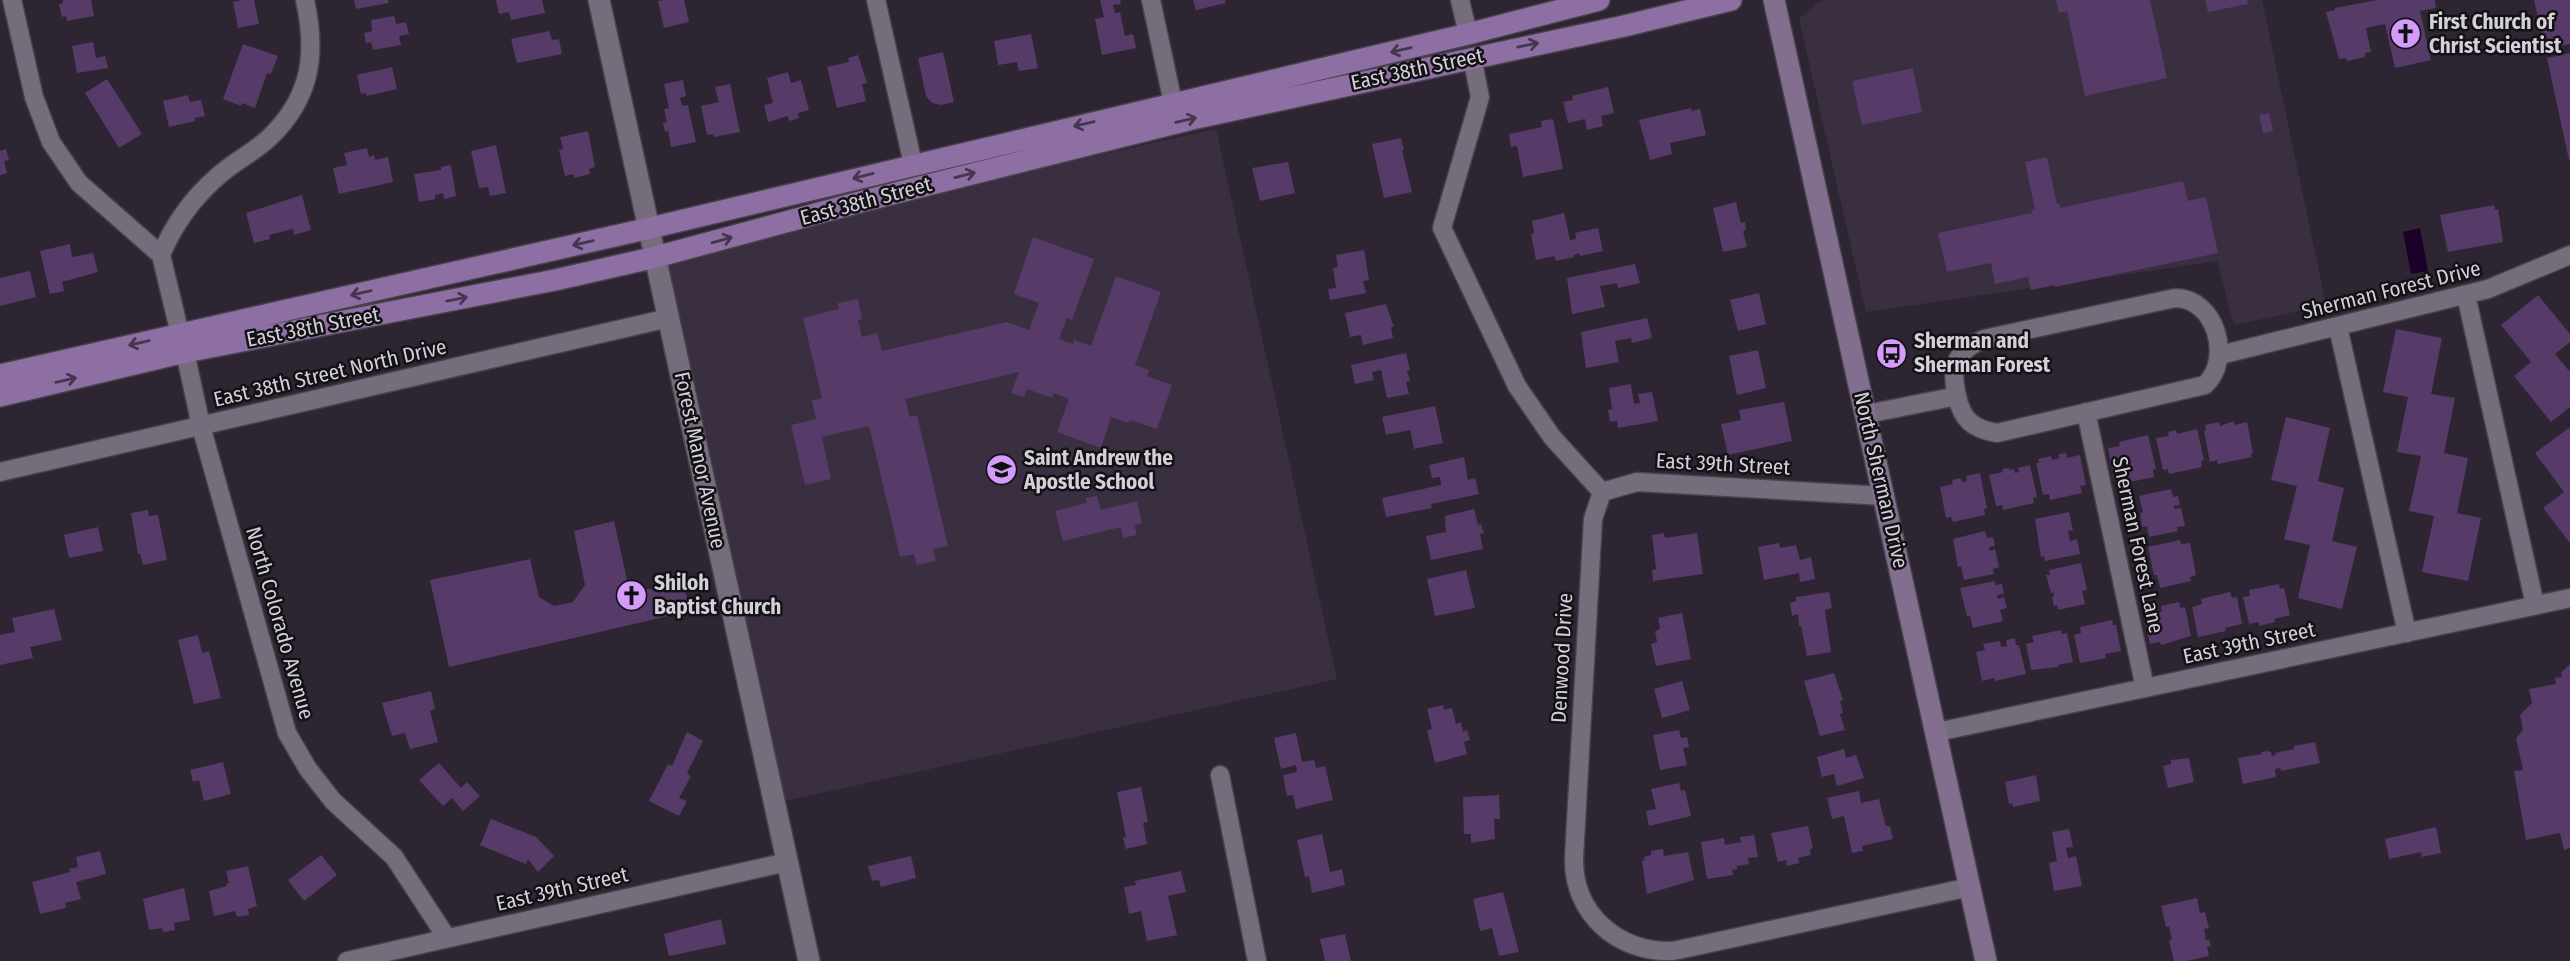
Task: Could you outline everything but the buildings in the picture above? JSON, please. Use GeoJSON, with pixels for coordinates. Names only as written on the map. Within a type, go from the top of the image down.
{"type":"FeatureCollection","features":[{"type":"Feature","properties":{"kind":"main road","name":"East 38th Street"},"geometry":{"type":"LineString","coordinates":[[0,396],[182,343],[913,164],[1468,34],[1599,0]]}},
{"type":"Feature","properties":{"kind":"main road","name":"East 38th Street"},"geometry":{"type":"LineString","coordinates":[[0,375],[555,280],[656,257],[1034,157],[1192,119],[1624,26],[1731,0]]}},
{"type":"Feature","properties":{"kind":"main road","name":"North Sherman Drive"},"geometry":{"type":"LineString","coordinates":[[1774,0],[1986,961]]}},
{"type":"Feature","properties":{"kind":"street"},"geometry":{"type":"LineString","coordinates":[[12,0],[34,97],[55,149],[87,191],[161,255],[174,228],[196,198],[216,178],[270,137],[297,103],[307,79],[311,52],[305,0]]}},
{"type":"Feature","properties":{"kind":"street","name":"Forest Manor Avenue"},"geometry":{"type":"LineString","coordinates":[[599,0],[809,961]]}},
{"type":"Feature","properties":{"kind":"street"},"geometry":{"type":"LineString","coordinates":[[876,0],[913,164]]}},
{"type":"Feature","properties":{"kind":"street"},"geometry":{"type":"LineString","coordinates":[[1151,0],[1173,103]]}},
{"type":"Feature","properties":{"kind":"street"},"geometry":{"type":"LineString","coordinates":[[1460,0],[1468,34]]}},
{"type":"Feature","properties":{"kind":"street"},"geometry":{"type":"LineString","coordinates":[[1472,57],[1480,97],[1442,228],[1517,386],[1552,437],[1602,492]]}},
{"type":"Feature","properties":{"kind":"street","name":"North Colorado Avenue"},"geometry":{"type":"LineString","coordinates":[[161,255],[201,426],[287,733],[307,769],[333,801],[394,857],[447,938]]}},
{"type":"Feature","properties":{"kind":"street","name":"Sherman Forest Drive"},"geometry":{"type":"LineString","coordinates":[[2220,355],[2466,295],[2505,283],[2570,255]]}},
{"type":"Feature","properties":{"kind":"street"},"geometry":{"type":"LineString","coordinates":[[2466,295],[2535,606]]}},
{"type":"Feature","properties":{"kind":"street"},"geometry":{"type":"LineString","coordinates":[[2175,298],[2193,301],[2203,309],[2215,329],[2220,355],[2214,375],[2205,385],[1997,433],[1983,431],[1964,418],[1952,375],[1961,355],[1971,345],[1984,339],[2175,298]]}},
{"type":"Feature","properties":{"kind":"street","name":"East 38th Street North Drive"},"geometry":{"type":"LineString","coordinates":[[0,472],[669,318]]}},
{"type":"Feature","properties":{"kind":"street"},"geometry":{"type":"LineString","coordinates":[[2338,327],[2407,633]]}},
{"type":"Feature","properties":{"kind":"street"},"geometry":{"type":"LineString","coordinates":[[1867,414],[1957,396]]}},
{"type":"Feature","properties":{"kind":"street","name":"Sherman Forest Lane"},"geometry":{"type":"LineString","coordinates":[[2085,412],[2145,688]]}},
{"type":"Feature","properties":{"kind":"street","name":"East 39th Street"},"geometry":{"type":"LineString","coordinates":[[1602,492],[1637,482],[1885,496]]}},
{"type":"Feature","properties":{"kind":"street","name":"Denwood Drive"},"geometry":{"type":"LineString","coordinates":[[1602,492],[1593,519],[1574,858],[1579,892],[1592,917],[1605,930],[1628,944],[1645,950],[1673,951],[1970,887]]}},
{"type":"Feature","properties":{"kind":"street","name":"East 39th Street"},"geometry":{"type":"LineString","coordinates":[[1937,732],[2570,598]]}},
{"type":"Feature","properties":{"kind":"street"},"geometry":{"type":"LineString","coordinates":[[1220,775],[1257,961]]}},
{"type":"Feature","properties":{"kind":"street","name":"East 39th Street"},"geometry":{"type":"LineString","coordinates":[[347,961],[787,862]]}},
{"type":"Feature","properties":{"kind":"shaded area"},"geometry":{"type":"Polygon","coordinates":[[[2262,0],[2326,305],[2234,325],[2217,261],[1866,312],[1799,19],[1818,2],[2262,0]]]}},
{"type":"Feature","properties":{"kind":"shaded area","name":"Saint Andrew the Apostle School"},"geometry":{"type":"Polygon","coordinates":[[[1216,129],[1337,679],[785,801],[666,260],[671,250],[1216,129]]]}},
{"type":"Feature","properties":{"kind":"shaded area"},"geometry":{"type":"Polygon","coordinates":[[[2420,228],[2428,271],[2411,274],[2403,232],[2420,228]]]}},
{"type":"Feature","properties":{"kind":"place","name":"First Church of Christ Scientist"},"geometry":{"type":"Point","coordinates":[2406,34]}},
{"type":"Feature","properties":{"kind":"place","name":"Sherman and Sherman Forest"},"geometry":{"type":"Point","coordinates":[1891,353]}},
{"type":"Feature","properties":{"kind":"place","name":"Saint Andrew the Apostle School"},"geometry":{"type":"Point","coordinates":[1001,470]}},
{"type":"Feature","properties":{"kind":"place","name":"Shiloh Baptist Church"},"geometry":{"type":"Point","coordinates":[631,595]}}]}
